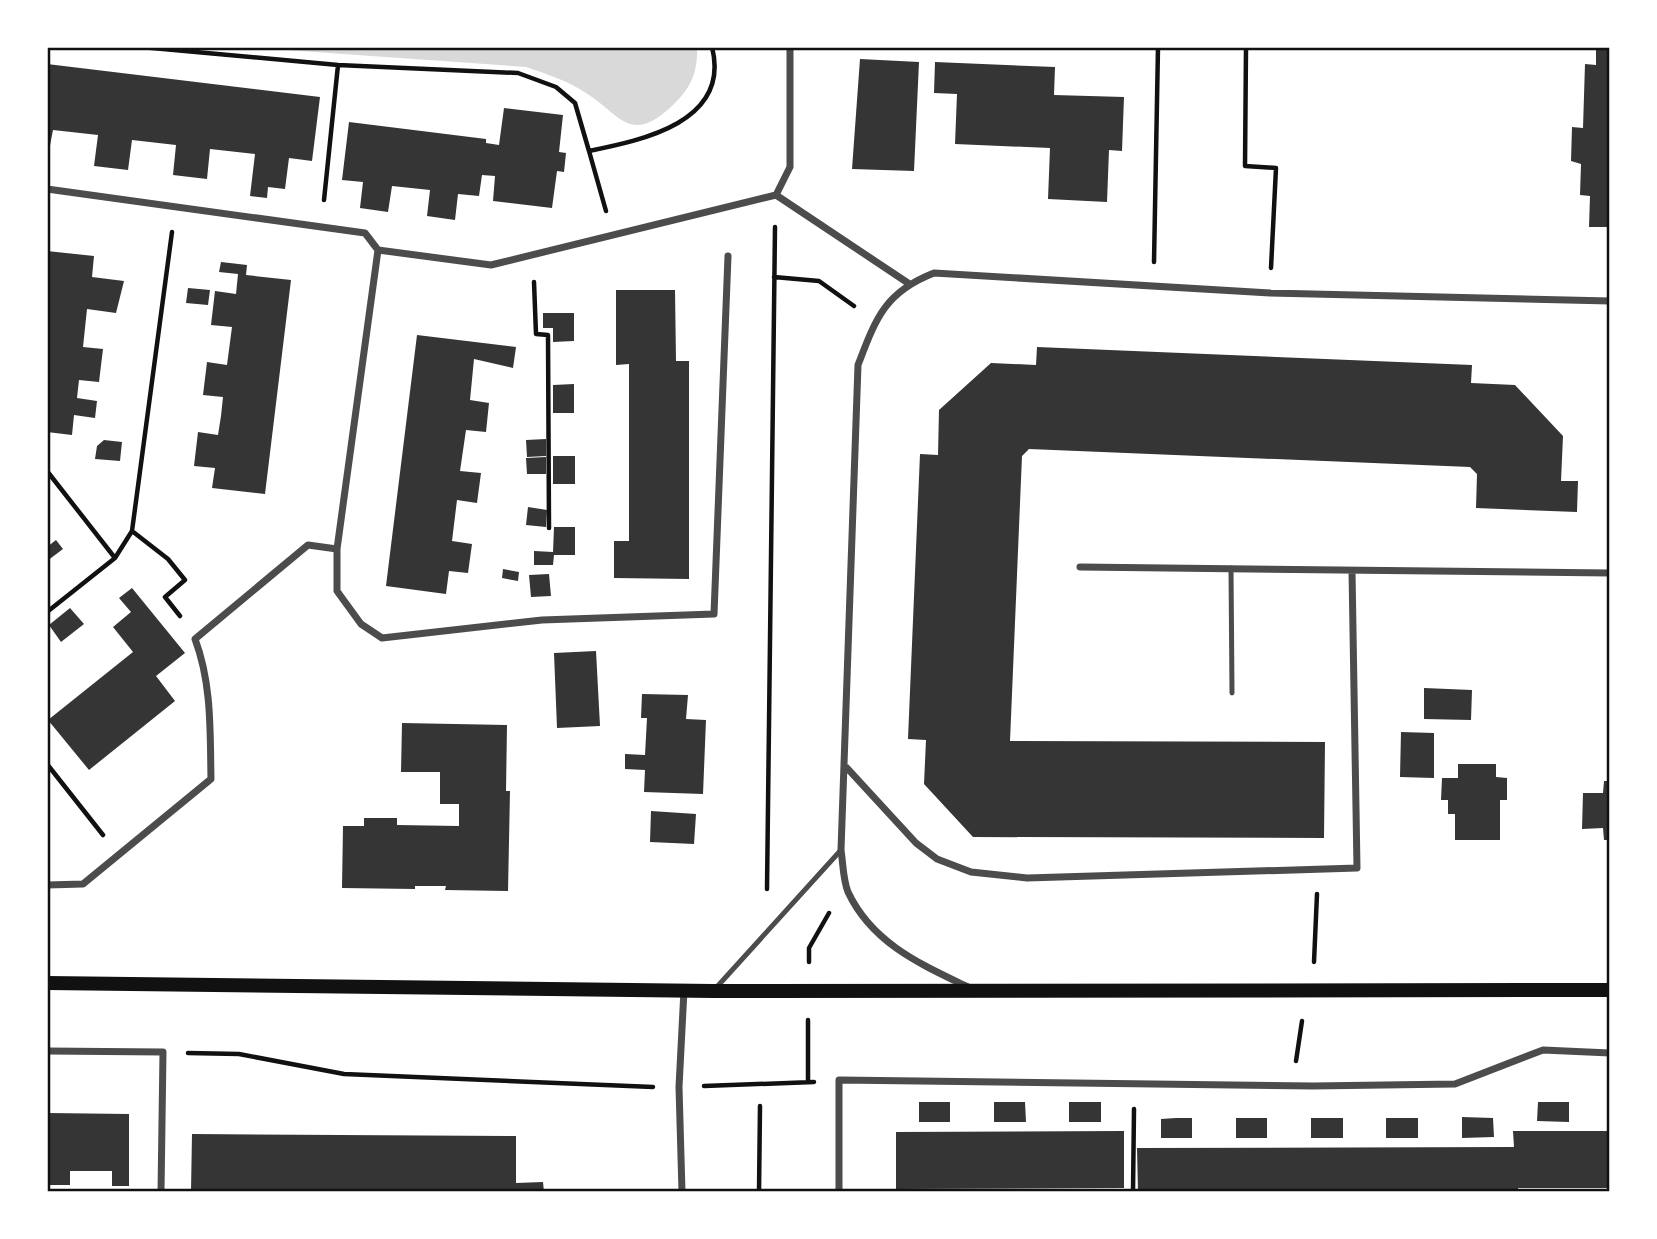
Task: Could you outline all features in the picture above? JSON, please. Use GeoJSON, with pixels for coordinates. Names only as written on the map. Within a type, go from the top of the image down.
{"type":"FeatureCollection","features":[{"type":"Feature","properties":{"kind":"main road"},"geometry":{"type":"LineString","coordinates":[[47,983],[978,993],[1610,990]]}},
{"type":"Feature","properties":{"kind":"street"},"geometry":{"type":"LineString","coordinates":[[776,195],[790,167],[790,47]]}},
{"type":"Feature","properties":{"kind":"street"},"geometry":{"type":"LineString","coordinates":[[47,189],[365,233],[378,250],[491,265],[776,195],[908,283]]}},
{"type":"Feature","properties":{"kind":"street"},"geometry":{"type":"LineString","coordinates":[[378,250],[337,549],[337,591],[361,624],[382,638],[542,620],[714,614],[728,256]]}},
{"type":"Feature","properties":{"kind":"street"},"geometry":{"type":"LineString","coordinates":[[978,993],[913,960],[875,933],[847,891],[841,850],[847,768],[858,365],[875,320],[908,283],[934,273],[1269,293],[1610,301]]}},
{"type":"Feature","properties":{"kind":"street"},"geometry":{"type":"LineString","coordinates":[[47,885],[83,884],[211,779],[209,706],[203,660],[195,639],[308,545],[337,549]]}},
{"type":"Feature","properties":{"kind":"street"},"geometry":{"type":"LineString","coordinates":[[1080,566],[1610,573]]}},
{"type":"Feature","properties":{"kind":"street"},"geometry":{"type":"LineString","coordinates":[[847,768],[916,843],[937,859],[971,872],[1027,878],[1357,868],[1352,571]]}},
{"type":"Feature","properties":{"kind":"street"},"geometry":{"type":"LineString","coordinates":[[682,1192],[678,1087],[684,989]]}},
{"type":"Feature","properties":{"kind":"street"},"geometry":{"type":"LineString","coordinates":[[839,1192],[839,1080],[1313,1086],[1455,1084],[1542,1050],[1610,1053]]}},
{"type":"Feature","properties":{"kind":"street"},"geometry":{"type":"LineString","coordinates":[[47,1051],[163,1052],[161,1192]]}},
{"type":"Feature","properties":{"kind":"lane"},"geometry":{"type":"LineString","coordinates":[[1231,568],[1232,692]]}},
{"type":"Feature","properties":{"kind":"lane"},"geometry":{"type":"LineString","coordinates":[[713,991],[841,850]]}},
{"type":"Feature","properties":{"kind":"path"},"geometry":{"type":"LineString","coordinates":[[141,47],[338,65],[518,74],[556,87],[575,103],[612,234]]}},
{"type":"Feature","properties":{"kind":"path"},"geometry":{"type":"LineString","coordinates":[[589,151],[644,139],[679,124],[696,109],[710,87],[717,66],[712,47]]}},
{"type":"Feature","properties":{"kind":"path"},"geometry":{"type":"LineString","coordinates":[[1151,287],[1156,244],[1158,47]]}},
{"type":"Feature","properties":{"kind":"path"},"geometry":{"type":"LineString","coordinates":[[1246,47],[1245,166],[1276,168],[1269,293]]}},
{"type":"Feature","properties":{"kind":"path"},"geometry":{"type":"LineString","coordinates":[[323,213],[338,65]]}},
{"type":"Feature","properties":{"kind":"path"},"geometry":{"type":"LineString","coordinates":[[767,889],[776,195]]}},
{"type":"Feature","properties":{"kind":"path"},"geometry":{"type":"LineString","coordinates":[[47,612],[116,558],[132,531],[175,206]]}},
{"type":"Feature","properties":{"kind":"path"},"geometry":{"type":"LineString","coordinates":[[533,253],[537,334],[548,335],[549,528]]}},
{"type":"Feature","properties":{"kind":"path"},"geometry":{"type":"LineString","coordinates":[[774,277],[819,281],[875,320]]}},
{"type":"Feature","properties":{"kind":"path"},"geometry":{"type":"LineString","coordinates":[[47,471],[116,558]]}},
{"type":"Feature","properties":{"kind":"path"},"geometry":{"type":"LineString","coordinates":[[132,531],[168,559],[185,580],[166,597],[197,636]]}},
{"type":"Feature","properties":{"kind":"path"},"geometry":{"type":"LineString","coordinates":[[47,764],[118,855]]}},
{"type":"Feature","properties":{"kind":"path"},"geometry":{"type":"LineString","coordinates":[[163,1052],[239,1054],[344,1074],[678,1087],[839,1080]]}},
{"type":"Feature","properties":{"kind":"path"},"geometry":{"type":"LineString","coordinates":[[1133,1192],[1134,1083]]}},
{"type":"Feature","properties":{"kind":"path"},"geometry":{"type":"LineString","coordinates":[[759,1192],[760,1106]]}},
{"type":"Feature","properties":{"kind":"shaded area"},"geometry":{"type":"Polygon","coordinates":[[[242,47],[697,47],[697,56],[695,72],[679,99],[658,117],[646,124],[636,125],[626,123],[572,85],[526,67],[242,47]]]}},
{"type":"Feature","properties":{"kind":"building"},"geometry":{"type":"Polygon","coordinates":[[[1596,47],[1610,47],[1610,227],[1589,227],[1590,196],[1580,195],[1581,164],[1571,161],[1572,127],[1583,128],[1585,64],[1596,65],[1596,47]]]}},
{"type":"Feature","properties":{"kind":"building"},"geometry":{"type":"Polygon","coordinates":[[[860,59],[919,62],[914,171],[852,169],[860,59]]]}},
{"type":"Feature","properties":{"kind":"building"},"geometry":{"type":"Polygon","coordinates":[[[935,62],[1055,67],[1054,95],[1124,97],[1122,151],[1109,150],[1107,202],[1048,199],[1050,148],[955,144],[957,94],[934,93],[935,62]]]}},
{"type":"Feature","properties":{"kind":"building"},"geometry":{"type":"Polygon","coordinates":[[[47,64],[320,97],[312,161],[289,158],[285,189],[268,187],[267,198],[250,196],[255,154],[210,149],[207,179],[173,175],[176,145],[132,140],[128,170],[94,166],[98,135],[53,130],[47,161],[47,64]]]}},
{"type":"Feature","properties":{"kind":"building"},"geometry":{"type":"Polygon","coordinates":[[[504,108],[563,115],[559,152],[566,153],[564,172],[557,171],[552,208],[493,201],[495,176],[482,175],[479,196],[458,194],[455,220],[427,216],[430,190],[392,186],[388,212],[360,208],[363,182],[342,180],[349,122],[486,139],[486,143],[499,145],[504,108]]]}},
{"type":"Feature","properties":{"kind":"building"},"geometry":{"type":"Polygon","coordinates":[[[47,251],[94,256],[92,277],[124,281],[116,313],[87,309],[83,347],[103,349],[99,382],[79,380],[77,398],[97,401],[95,418],[74,415],[72,435],[47,432],[47,251]]]}},
{"type":"Feature","properties":{"kind":"building"},"geometry":{"type":"Polygon","coordinates":[[[221,262],[247,265],[246,275],[291,280],[265,494],[212,488],[215,468],[194,466],[198,432],[218,435],[221,416],[223,397],[203,395],[207,362],[227,365],[232,327],[211,325],[215,291],[236,294],[238,274],[219,272],[221,262]]]}},
{"type":"Feature","properties":{"kind":"building"},"geometry":{"type":"Polygon","coordinates":[[[188,288],[210,290],[208,305],[186,303],[188,288]]]}},
{"type":"Feature","properties":{"kind":"building"},"geometry":{"type":"Polygon","coordinates":[[[616,290],[675,290],[676,361],[689,361],[689,579],[614,578],[614,541],[629,541],[629,364],[616,365],[616,290]]]}},
{"type":"Feature","properties":{"kind":"building"},"geometry":{"type":"Polygon","coordinates":[[[543,313],[574,313],[574,341],[553,342],[553,328],[543,328],[543,313]]]}},
{"type":"Feature","properties":{"kind":"building"},"geometry":{"type":"Polygon","coordinates":[[[417,335],[516,347],[513,368],[474,359],[470,400],[489,403],[486,432],[466,430],[460,471],[481,473],[477,503],[457,500],[452,541],[472,544],[468,573],[449,571],[446,594],[386,586],[417,335]]]}},
{"type":"Feature","properties":{"kind":"building"},"geometry":{"type":"Polygon","coordinates":[[[1037,347],[1472,365],[1471,383],[1515,385],[1563,436],[1561,481],[1578,481],[1577,512],[1476,508],[1477,474],[1470,467],[1029,449],[1022,456],[1010,741],[1325,742],[1324,838],[973,837],[924,784],[926,740],[908,739],[920,454],[938,455],[939,410],[991,363],[1036,365],[1037,347]]]}},
{"type":"Feature","properties":{"kind":"building"},"geometry":{"type":"Polygon","coordinates":[[[574,384],[574,413],[553,413],[553,385],[574,384]]]}},
{"type":"Feature","properties":{"kind":"building"},"geometry":{"type":"Polygon","coordinates":[[[546,439],[546,456],[527,457],[526,440],[546,439]]]}},
{"type":"Feature","properties":{"kind":"building"},"geometry":{"type":"Polygon","coordinates":[[[104,440],[122,442],[120,461],[95,459],[97,446],[104,440]]]}},
{"type":"Feature","properties":{"kind":"building"},"geometry":{"type":"Polygon","coordinates":[[[553,456],[575,456],[575,484],[553,484],[553,456]]]}},
{"type":"Feature","properties":{"kind":"building"},"geometry":{"type":"Polygon","coordinates":[[[546,457],[546,474],[527,474],[526,458],[546,457]]]}},
{"type":"Feature","properties":{"kind":"building"},"geometry":{"type":"Polygon","coordinates":[[[528,507],[547,510],[546,527],[526,525],[528,507]]]}},
{"type":"Feature","properties":{"kind":"building"},"geometry":{"type":"Polygon","coordinates":[[[554,527],[575,527],[575,555],[554,555],[553,565],[534,565],[534,551],[553,552],[554,527]]]}},
{"type":"Feature","properties":{"kind":"building"},"geometry":{"type":"Polygon","coordinates":[[[56,540],[63,549],[47,561],[47,547],[56,540]]]}},
{"type":"Feature","properties":{"kind":"building"},"geometry":{"type":"Polygon","coordinates":[[[503,569],[519,572],[518,581],[502,578],[503,569]]]}},
{"type":"Feature","properties":{"kind":"building"},"geometry":{"type":"Polygon","coordinates":[[[549,574],[551,596],[531,597],[529,575],[549,574]]]}},
{"type":"Feature","properties":{"kind":"building"},"geometry":{"type":"Polygon","coordinates":[[[132,588],[185,653],[156,676],[175,701],[89,770],[48,720],[133,652],[113,627],[131,612],[119,598],[132,588]]]}},
{"type":"Feature","properties":{"kind":"building"},"geometry":{"type":"Polygon","coordinates":[[[70,608],[84,624],[61,642],[49,625],[70,608]]]}},
{"type":"Feature","properties":{"kind":"building"},"geometry":{"type":"Polygon","coordinates":[[[596,651],[600,726],[557,728],[554,653],[596,651]]]}},
{"type":"Feature","properties":{"kind":"building"},"geometry":{"type":"Polygon","coordinates":[[[1424,688],[1472,690],[1471,720],[1424,719],[1424,688]]]}},
{"type":"Feature","properties":{"kind":"building"},"geometry":{"type":"Polygon","coordinates":[[[642,694],[688,695],[686,719],[706,720],[703,794],[644,792],[645,770],[625,769],[625,754],[645,755],[647,718],[641,718],[642,694]]]}},
{"type":"Feature","properties":{"kind":"building"},"geometry":{"type":"Polygon","coordinates":[[[402,723],[507,725],[506,791],[510,791],[508,891],[445,890],[446,886],[415,886],[415,889],[342,888],[343,826],[364,826],[364,818],[397,818],[397,825],[459,826],[459,804],[440,804],[440,772],[401,772],[402,723]]]}},
{"type":"Feature","properties":{"kind":"building"},"geometry":{"type":"Polygon","coordinates":[[[1401,732],[1434,733],[1434,778],[1400,777],[1401,732]]]}},
{"type":"Feature","properties":{"kind":"building"},"geometry":{"type":"Polygon","coordinates":[[[1458,764],[1496,764],[1496,777],[1507,778],[1507,800],[1500,800],[1500,840],[1455,840],[1455,814],[1448,814],[1448,800],[1441,800],[1442,778],[1458,778],[1458,764]]]}},
{"type":"Feature","properties":{"kind":"building"},"geometry":{"type":"Polygon","coordinates":[[[1604,781],[1610,781],[1610,840],[1604,840],[1603,828],[1582,829],[1583,793],[1603,793],[1604,781]]]}},
{"type":"Feature","properties":{"kind":"building"},"geometry":{"type":"Polygon","coordinates":[[[651,811],[696,814],[694,844],[650,842],[651,811]]]}},
{"type":"Feature","properties":{"kind":"building"},"geometry":{"type":"Polygon","coordinates":[[[919,1102],[950,1102],[950,1122],[919,1122],[919,1102]]]}},
{"type":"Feature","properties":{"kind":"building"},"geometry":{"type":"Polygon","coordinates":[[[994,1102],[1025,1102],[1026,1122],[994,1122],[994,1102]]]}},
{"type":"Feature","properties":{"kind":"building"},"geometry":{"type":"Polygon","coordinates":[[[1069,1102],[1101,1102],[1101,1122],[1069,1122],[1069,1102]]]}},
{"type":"Feature","properties":{"kind":"building"},"geometry":{"type":"Polygon","coordinates":[[[1538,1102],[1569,1102],[1569,1122],[1537,1121],[1538,1102]]]}},
{"type":"Feature","properties":{"kind":"building"},"geometry":{"type":"Polygon","coordinates":[[[47,1113],[129,1114],[129,1186],[112,1186],[112,1171],[70,1171],[70,1185],[47,1185],[47,1113]]]}},
{"type":"Feature","properties":{"kind":"building"},"geometry":{"type":"Polygon","coordinates":[[[1462,1117],[1493,1118],[1494,1137],[1462,1138],[1462,1117]]]}},
{"type":"Feature","properties":{"kind":"building"},"geometry":{"type":"Polygon","coordinates":[[[1192,1118],[1192,1138],[1161,1138],[1161,1119],[1192,1118]]]}},
{"type":"Feature","properties":{"kind":"building"},"geometry":{"type":"Polygon","coordinates":[[[1236,1118],[1267,1118],[1267,1138],[1236,1138],[1236,1118]]]}},
{"type":"Feature","properties":{"kind":"building"},"geometry":{"type":"Polygon","coordinates":[[[1311,1118],[1343,1118],[1343,1138],[1311,1138],[1311,1118]]]}},
{"type":"Feature","properties":{"kind":"building"},"geometry":{"type":"Polygon","coordinates":[[[1386,1118],[1418,1118],[1418,1138],[1386,1138],[1386,1118]]]}},
{"type":"Feature","properties":{"kind":"building"},"geometry":{"type":"Polygon","coordinates":[[[1124,1131],[1124,1188],[896,1189],[896,1132],[1124,1131]]]}},
{"type":"Feature","properties":{"kind":"building"},"geometry":{"type":"Polygon","coordinates":[[[1513,1131],[1610,1131],[1610,1188],[1518,1188],[1518,1192],[1138,1192],[1137,1148],[1514,1147],[1513,1131]]]}},
{"type":"Feature","properties":{"kind":"building"},"geometry":{"type":"Polygon","coordinates":[[[192,1134],[516,1136],[516,1183],[543,1182],[544,1192],[191,1191],[192,1134]]]}}]}
